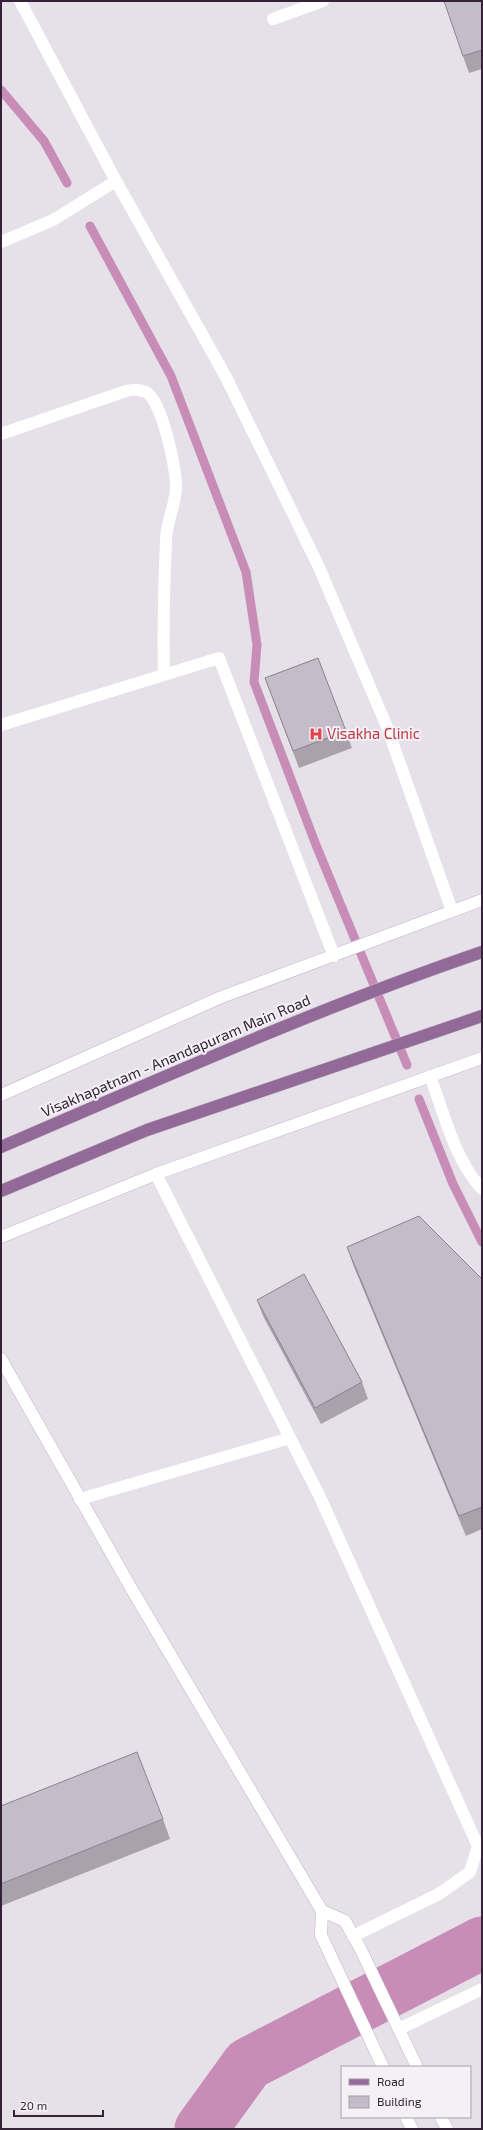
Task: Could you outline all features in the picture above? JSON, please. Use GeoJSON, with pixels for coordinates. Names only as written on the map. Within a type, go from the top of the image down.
{"type":"FeatureCollection","features":[{"type":"Feature","properties":{"kind":"main road","name":"Visakhapatnam - Anandapuram Main Road"},"geometry":{"type":"LineString","coordinates":[[1,1147],[232,1048],[390,985],[482,952]]}},
{"type":"Feature","properties":{"kind":"main road"},"geometry":{"type":"LineString","coordinates":[[1,1191],[147,1130],[377,1050],[482,1016]]}},
{"type":"Feature","properties":{"kind":"street"},"geometry":{"type":"LineString","coordinates":[[20,1],[116,181],[226,377],[318,565],[387,727],[452,911]]}},
{"type":"Feature","properties":{"kind":"street"},"geometry":{"type":"LineString","coordinates":[[273,19],[323,1]]}},
{"type":"Feature","properties":{"kind":"street"},"geometry":{"type":"LineString","coordinates":[[1,242],[53,220],[116,181]]}},
{"type":"Feature","properties":{"kind":"street"},"geometry":{"type":"LineString","coordinates":[[1,434],[120,393],[135,389],[148,393],[156,406],[170,443],[175,469],[176,489],[166,537],[163,626],[164,674]]}},
{"type":"Feature","properties":{"kind":"street"},"geometry":{"type":"LineString","coordinates":[[1,725],[218,658],[339,954]]}},
{"type":"Feature","properties":{"kind":"street"},"geometry":{"type":"LineString","coordinates":[[1,1094],[218,998],[482,900]]}},
{"type":"Feature","properties":{"kind":"street"},"geometry":{"type":"LineString","coordinates":[[1,1237],[156,1174],[482,1058]]}},
{"type":"Feature","properties":{"kind":"street"},"geometry":{"type":"LineString","coordinates":[[430,1076],[463,1164],[482,1190]]}},
{"type":"Feature","properties":{"kind":"street"},"geometry":{"type":"LineString","coordinates":[[156,1174],[319,1495],[478,1846],[470,1872],[440,1894],[353,1936]]}},
{"type":"Feature","properties":{"kind":"street"},"geometry":{"type":"LineString","coordinates":[[1,1359],[131,1588],[322,1911],[321,1935],[383,2066]]}},
{"type":"Feature","properties":{"kind":"street"},"geometry":{"type":"LineString","coordinates":[[80,1498],[290,1438]]}},
{"type":"Feature","properties":{"kind":"street"},"geometry":{"type":"LineString","coordinates":[[322,1911],[345,1921],[360,1948],[418,2066]]}},
{"type":"Feature","properties":{"kind":"street"},"geometry":{"type":"LineString","coordinates":[[399,2029],[482,1989]]}},
{"type":"Feature","properties":{"kind":"street"},"geometry":{"type":"LineString","coordinates":[[406,2118],[412,2129]]}},
{"type":"Feature","properties":{"kind":"street"},"geometry":{"type":"LineString","coordinates":[[442,2118],[447,2129]]}},
{"type":"Feature","properties":{"kind":"building"},"geometry":{"type":"Polygon","coordinates":[[[444,1],[482,1],[482,50],[463,56],[444,1]]]}},
{"type":"Feature","properties":{"kind":"building"},"geometry":{"type":"Polygon","coordinates":[[[318,658],[346,731],[293,751],[265,678],[318,658]]]}},
{"type":"Feature","properties":{"kind":"building"},"geometry":{"type":"Polygon","coordinates":[[[419,1216],[482,1279],[482,1507],[459,1516],[347,1247],[419,1216]]]}},
{"type":"Feature","properties":{"kind":"building"},"geometry":{"type":"Polygon","coordinates":[[[304,1274],[362,1382],[315,1408],[257,1300],[304,1274]]]}},
{"type":"Feature","properties":{"kind":"building"},"geometry":{"type":"Polygon","coordinates":[[[137,1752],[163,1819],[1,1884],[1,1806],[137,1752]]]}},
{"type":"Feature","properties":{"kind":"waterway"},"geometry":{"type":"LineString","coordinates":[[1,90],[44,141],[67,183]]}},
{"type":"Feature","properties":{"kind":"waterway"},"geometry":{"type":"LineString","coordinates":[[90,226],[171,376],[246,572],[257,645],[254,682],[316,845],[407,1065]]}},
{"type":"Feature","properties":{"kind":"waterway"},"geometry":{"type":"LineString","coordinates":[[419,1099],[453,1184],[482,1242]]}},
{"type":"Feature","properties":{"kind":"waterway"},"geometry":{"type":"LineString","coordinates":[[201,2129],[248,2064],[482,1943]]}},
{"type":"Feature","properties":{"kind":"place","name":"Visakha Clinic"},"geometry":{"type":"Point","coordinates":[316,734]}}]}
